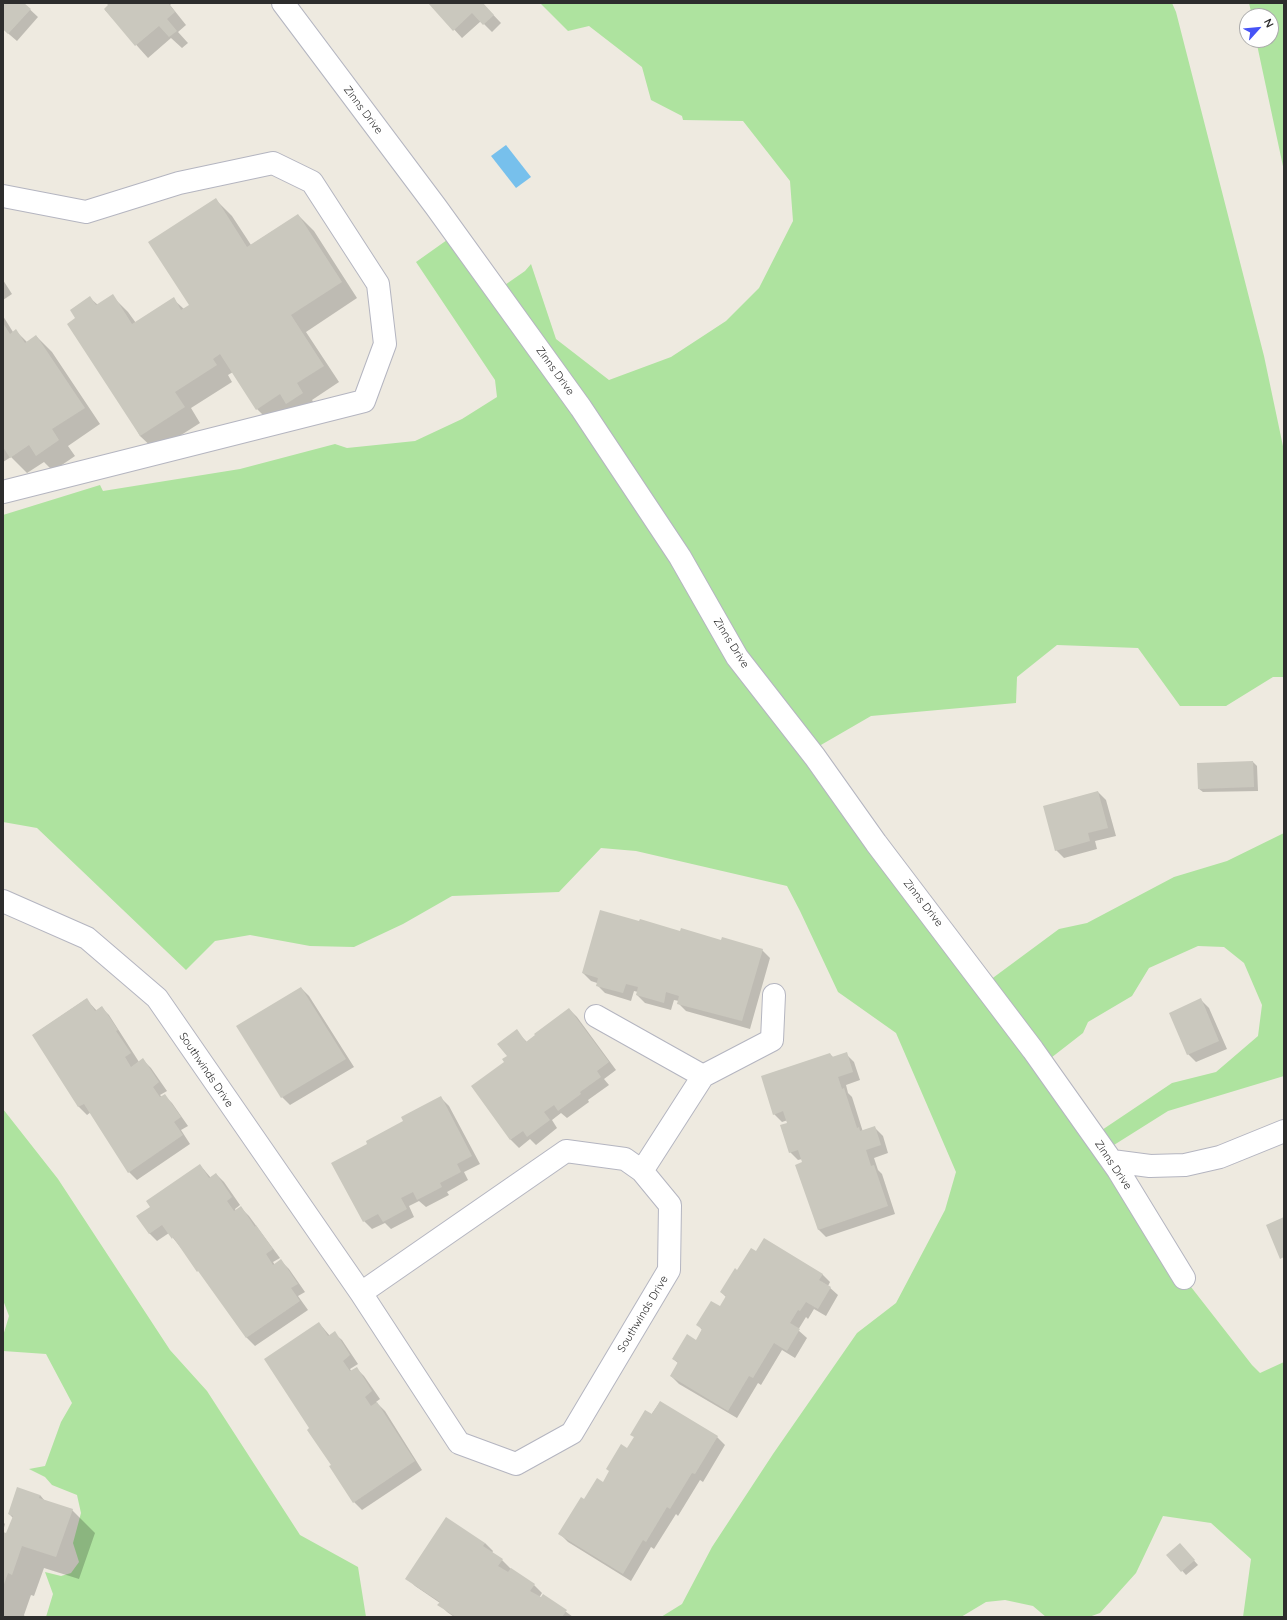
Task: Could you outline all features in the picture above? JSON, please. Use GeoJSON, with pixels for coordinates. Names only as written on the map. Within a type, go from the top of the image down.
{"type":"FeatureCollection","features":[{"type":"Feature","properties":{"kind":"street","name":"Zinns Drive"},"geometry":{"type":"LineString","coordinates":[[283,3],[436,207],[581,408],[680,557],[737,657],[953,943],[1112,1161],[1184,1278]]}},
{"type":"Feature","properties":{"kind":"street"},"geometry":{"type":"LineString","coordinates":[[3,196],[86,212],[179,183],[273,163],[312,182],[378,284],[386,344],[364,401],[3,492]]}},
{"type":"Feature","properties":{"kind":"street","name":"Southwinds Drive"},"geometry":{"type":"LineString","coordinates":[[4,900],[87,938],[157,998],[360,1293],[459,1443],[516,1464],[572,1433],[669,1270],[670,1205],[642,1171],[625,1159],[566,1151],[360,1293]]}},
{"type":"Feature","properties":{"kind":"street"},"geometry":{"type":"LineString","coordinates":[[642,1171],[703,1076],[772,1040],[774,995]]}},
{"type":"Feature","properties":{"kind":"street"},"geometry":{"type":"LineString","coordinates":[[596,1016],[703,1076]]}},
{"type":"Feature","properties":{"kind":"street"},"geometry":{"type":"LineString","coordinates":[[1112,1161],[1150,1166],[1185,1165],[1220,1158],[1284,1131]]}},
{"type":"Feature","properties":{"kind":"green space"},"geometry":{"type":"Polygon","coordinates":[[[540,3],[1172,3],[1176,12],[1264,356],[1284,451],[1284,677],[1273,677],[1226,706],[1180,706],[1138,648],[1057,645],[1017,677],[1016,703],[871,716],[814,749],[986,983],[1059,929],[1087,923],[1174,877],[1227,861],[1284,833],[1284,1076],[1168,1111],[1106,1150],[1184,1278],[1252,1365],[1260,1373],[1284,1362],[1284,1617],[1243,1617],[1251,1559],[1211,1523],[1163,1516],[1136,1573],[1100,1613],[1089,1617],[1046,1617],[1033,1606],[1005,1600],[986,1602],[961,1617],[661,1617],[682,1604],[712,1547],[773,1454],[857,1333],[896,1303],[945,1210],[956,1172],[896,1033],[838,992],[787,886],[636,851],[601,848],[559,892],[452,896],[403,924],[354,947],[310,946],[250,935],[215,941],[186,970],[37,828],[3,822],[3,515],[100,485],[103,491],[240,469],[335,444],[347,448],[415,441],[462,419],[497,397],[495,380],[416,262],[447,240],[489,296],[525,271],[531,264],[556,339],[609,380],[671,357],[726,321],[759,288],[793,221],[790,181],[743,121],[683,120],[682,116],[651,100],[642,67],[589,26],[568,31],[540,3]],[[1198,946],[1149,968],[1132,996],[1088,1022],[1083,1033],[1047,1061],[1096,1134],[1172,1083],[1216,1072],[1258,1036],[1262,1005],[1244,963],[1224,947],[1198,946]]]}},
{"type":"Feature","properties":{"kind":"green space"},"geometry":{"type":"Polygon","coordinates":[[[1249,3],[1284,3],[1284,171],[1258,48],[1279,48],[1279,8],[1250,8],[1249,3]]]}},
{"type":"Feature","properties":{"kind":"green space"},"geometry":{"type":"Polygon","coordinates":[[[3,1109],[58,1179],[170,1350],[207,1391],[300,1535],[358,1567],[366,1617],[46,1617],[53,1594],[45,1572],[61,1576],[71,1573],[79,1562],[73,1543],[81,1513],[77,1495],[52,1485],[45,1477],[29,1469],[45,1466],[61,1422],[72,1403],[46,1354],[3,1351],[3,1336],[9,1316],[3,1300],[3,1109]]]}},
{"type":"Feature","properties":{"kind":"water"},"geometry":{"type":"Polygon","coordinates":[[[506,145],[531,177],[516,188],[491,156],[506,145]]]}},
{"type":"Feature","properties":{"kind":"building"},"geometry":{"type":"Polygon","coordinates":[[[3,3],[24,3],[31,9],[8,34],[3,29],[3,3]]]}},
{"type":"Feature","properties":{"kind":"building"},"geometry":{"type":"Polygon","coordinates":[[[106,3],[168,3],[175,12],[167,19],[177,31],[169,37],[159,26],[135,46],[104,9],[108,5],[106,3]]]}},
{"type":"Feature","properties":{"kind":"building"},"geometry":{"type":"Polygon","coordinates":[[[428,3],[483,3],[494,15],[483,25],[472,13],[453,31],[428,3]]]}},
{"type":"Feature","properties":{"kind":"building"},"geometry":{"type":"Polygon","coordinates":[[[216,198],[247,247],[298,214],[342,282],[291,315],[324,366],[297,383],[303,393],[286,404],[280,394],[256,410],[220,354],[213,359],[217,365],[175,392],[185,407],[140,436],[67,324],[75,318],[70,310],[90,296],[96,305],[113,294],[132,324],[174,297],[181,310],[189,305],[148,242],[216,198]]]}},
{"type":"Feature","properties":{"kind":"building"},"geometry":{"type":"Polygon","coordinates":[[[3,323],[10,334],[16,329],[25,343],[36,335],[85,408],[52,429],[59,440],[36,456],[29,445],[10,458],[3,447],[3,323]]]}},
{"type":"Feature","properties":{"kind":"building"},"geometry":{"type":"Polygon","coordinates":[[[1253,761],[1254,787],[1198,789],[1197,763],[1253,761]]]}},
{"type":"Feature","properties":{"kind":"building"},"geometry":{"type":"Polygon","coordinates":[[[1098,791],[1108,828],[1088,833],[1090,841],[1055,851],[1043,806],[1098,791]]]}},
{"type":"Feature","properties":{"kind":"building"},"geometry":{"type":"Polygon","coordinates":[[[600,910],[639,921],[640,919],[680,931],[681,928],[721,940],[722,937],[763,949],[742,1021],[677,1004],[679,996],[666,992],[664,1003],[636,995],[638,987],[626,984],[623,993],[596,986],[598,978],[582,973],[600,910]]]}},
{"type":"Feature","properties":{"kind":"building"},"geometry":{"type":"Polygon","coordinates":[[[301,987],[346,1059],[281,1098],[236,1026],[301,987]]]}},
{"type":"Feature","properties":{"kind":"building"},"geometry":{"type":"Polygon","coordinates":[[[87,998],[95,1011],[102,1006],[118,1030],[116,1031],[131,1053],[125,1057],[131,1067],[143,1058],[159,1082],[153,1087],[160,1097],[165,1094],[181,1117],[174,1122],[183,1135],[128,1173],[84,1104],[78,1107],[32,1035],[87,998]]]}},
{"type":"Feature","properties":{"kind":"building"},"geometry":{"type":"Polygon","coordinates":[[[1201,998],[1219,1041],[1187,1055],[1169,1013],[1201,998]]]}},
{"type":"Feature","properties":{"kind":"building"},"geometry":{"type":"Polygon","coordinates":[[[569,1008],[609,1062],[597,1071],[601,1077],[580,1092],[581,1094],[558,1111],[554,1105],[544,1112],[550,1120],[527,1137],[523,1131],[510,1140],[471,1086],[504,1062],[502,1059],[507,1056],[497,1044],[517,1029],[526,1042],[535,1035],[534,1034],[569,1008]]]}},
{"type":"Feature","properties":{"kind":"building"},"geometry":{"type":"Polygon","coordinates":[[[847,1052],[853,1072],[838,1077],[842,1089],[844,1088],[857,1128],[859,1127],[860,1131],[875,1126],[881,1145],[866,1150],[871,1166],[874,1165],[888,1206],[818,1230],[795,1165],[802,1162],[798,1150],[789,1153],[780,1125],[787,1123],[783,1111],[773,1115],[761,1076],[830,1053],[832,1057],[847,1052]]]}},
{"type":"Feature","properties":{"kind":"building"},"geometry":{"type":"Polygon","coordinates":[[[441,1096],[472,1156],[457,1164],[461,1172],[440,1183],[442,1187],[417,1200],[413,1192],[401,1198],[407,1209],[383,1222],[378,1214],[363,1222],[331,1163],[367,1144],[366,1141],[403,1121],[401,1117],[441,1096]]]}},
{"type":"Feature","properties":{"kind":"building"},"geometry":{"type":"Polygon","coordinates":[[[200,1164],[209,1178],[216,1173],[232,1197],[227,1201],[234,1211],[241,1206],[255,1227],[256,1225],[273,1249],[266,1254],[273,1265],[281,1259],[298,1284],[291,1288],[300,1301],[246,1338],[173,1237],[172,1239],[162,1225],[149,1234],[136,1216],[150,1207],[146,1201],[200,1164]]]}},
{"type":"Feature","properties":{"kind":"building"},"geometry":{"type":"Polygon","coordinates":[[[1284,1217],[1284,1257],[1280,1259],[1266,1225],[1284,1217]]]}},
{"type":"Feature","properties":{"kind":"building"},"geometry":{"type":"Polygon","coordinates":[[[764,1238],[823,1274],[819,1280],[831,1287],[818,1309],[806,1302],[800,1311],[798,1310],[790,1323],[800,1329],[787,1351],[774,1343],[753,1378],[749,1376],[728,1411],[670,1376],[678,1362],[672,1359],[687,1334],[696,1340],[702,1329],[696,1325],[711,1301],[720,1306],[726,1296],[720,1292],[735,1268],[737,1270],[751,1248],[756,1251],[764,1238]]]}},
{"type":"Feature","properties":{"kind":"building"},"geometry":{"type":"Polygon","coordinates":[[[319,1322],[328,1336],[335,1331],[350,1355],[343,1361],[350,1371],[357,1367],[372,1391],[365,1397],[371,1406],[377,1402],[415,1461],[353,1503],[329,1466],[331,1465],[307,1430],[309,1428],[264,1359],[319,1322]]]}},
{"type":"Feature","properties":{"kind":"building"},"geometry":{"type":"Polygon","coordinates":[[[660,1401],[718,1436],[695,1474],[692,1473],[670,1509],[667,1507],[646,1542],[643,1540],[623,1574],[558,1534],[581,1497],[584,1499],[597,1478],[603,1482],[609,1471],[606,1469],[621,1444],[627,1448],[634,1437],[630,1435],[645,1410],[652,1414],[660,1401]]]}},
{"type":"Feature","properties":{"kind":"building"},"geometry":{"type":"Polygon","coordinates":[[[17,1487],[40,1495],[39,1498],[73,1509],[56,1557],[22,1546],[12,1575],[8,1573],[3,1587],[3,1532],[6,1533],[13,1516],[8,1514],[17,1487]]]}},
{"type":"Feature","properties":{"kind":"building"},"geometry":{"type":"Polygon","coordinates":[[[446,1517],[485,1543],[483,1546],[503,1559],[498,1566],[508,1572],[511,1568],[535,1584],[530,1591],[541,1597],[543,1594],[567,1610],[562,1617],[456,1617],[437,1605],[440,1602],[405,1579],[446,1517]]]}},
{"type":"Feature","properties":{"kind":"building"},"geometry":{"type":"Polygon","coordinates":[[[1180,1543],[1195,1560],[1181,1572],[1166,1555],[1180,1543]]]}}]}
